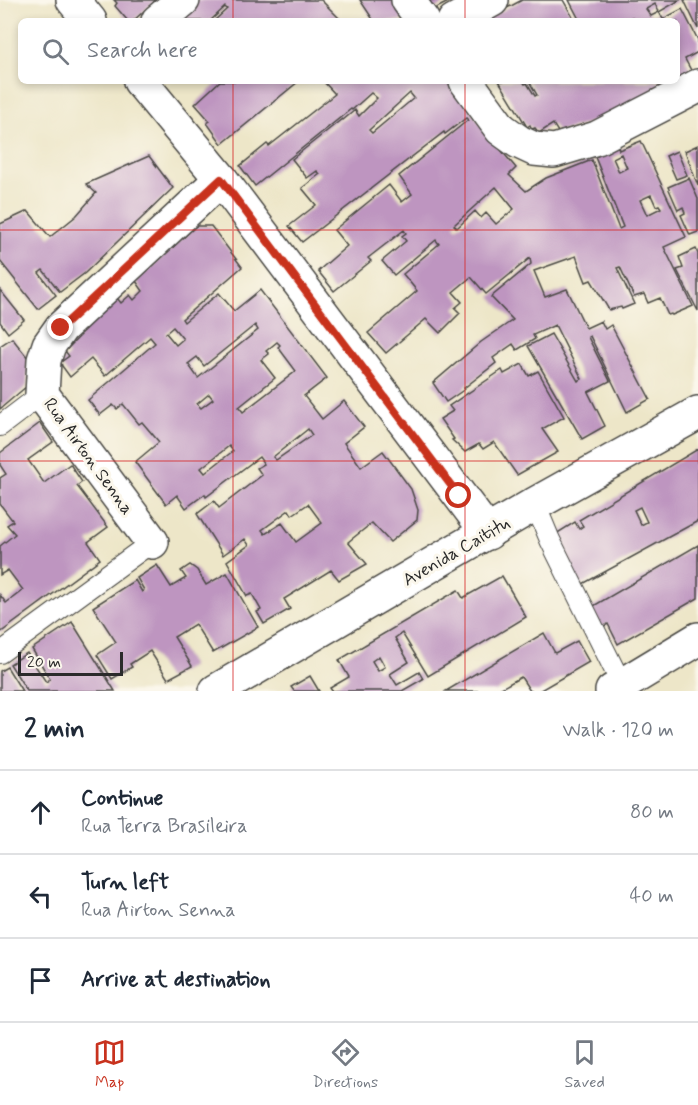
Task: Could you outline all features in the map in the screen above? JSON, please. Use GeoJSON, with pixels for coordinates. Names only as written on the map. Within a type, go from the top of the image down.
{"type":"FeatureCollection","features":[{"type":"Feature","properties":{"kind":"street"},"geometry":{"type":"LineString","coordinates":[[73,0],[88,18]]}},
{"type":"Feature","properties":{"kind":"street"},"geometry":{"type":"LineString","coordinates":[[162,18],[183,0]]}},
{"type":"Feature","properties":{"kind":"street"},"geometry":{"type":"LineString","coordinates":[[408,0],[421,18]]}},
{"type":"Feature","properties":{"kind":"street"},"geometry":{"type":"LineString","coordinates":[[459,18],[492,0]]}},
{"type":"Feature","properties":{"kind":"street"},"geometry":{"type":"LineString","coordinates":[[142,84],[221,179],[488,533]]}},
{"type":"Feature","properties":{"kind":"street"},"geometry":{"type":"LineString","coordinates":[[468,84],[501,129],[534,149],[554,151],[597,138],[698,86]]}},
{"type":"Feature","properties":{"kind":"street","name":"Rua Airton Senna"},"geometry":{"type":"LineString","coordinates":[[152,542],[42,394],[44,360],[61,328],[221,179]]}},
{"type":"Feature","properties":{"kind":"street","name":"Avenida Caititu"},"geometry":{"type":"LineString","coordinates":[[216,691],[535,504],[698,413]]}},
{"type":"Feature","properties":{"kind":"street"},"geometry":{"type":"LineString","coordinates":[[617,688],[698,639]]}},
{"type":"Feature","properties":{"kind":"lane"},"geometry":{"type":"LineString","coordinates":[[0,426],[42,394]]}},
{"type":"Feature","properties":{"kind":"lane"},"geometry":{"type":"LineString","coordinates":[[535,504],[617,688]]}},
{"type":"Feature","properties":{"kind":"lane","name":"Rua Airton Senna"},"geometry":{"type":"LineString","coordinates":[[0,654],[152,542]]}},
{"type":"Feature","properties":{"kind":"building"},"geometry":{"type":"Polygon","coordinates":[[[114,0],[156,0],[136,18],[125,18],[115,6],[117,3],[114,0]]]}},
{"type":"Feature","properties":{"kind":"building"},"geometry":{"type":"Polygon","coordinates":[[[196,0],[321,0],[339,18],[217,18],[227,9],[225,7],[213,18],[176,18],[196,0]]]}},
{"type":"Feature","properties":{"kind":"building"},"geometry":{"type":"Polygon","coordinates":[[[360,0],[396,0],[407,16],[404,18],[372,18],[360,0]]]}},
{"type":"Feature","properties":{"kind":"building"},"geometry":{"type":"Polygon","coordinates":[[[423,0],[452,0],[429,12],[423,0]]]}},
{"type":"Feature","properties":{"kind":"building"},"geometry":{"type":"Polygon","coordinates":[[[522,0],[563,0],[573,18],[489,18],[522,0]]]}},
{"type":"Feature","properties":{"kind":"building"},"geometry":{"type":"Polygon","coordinates":[[[569,0],[680,0],[659,12],[662,18],[578,18],[569,0]],[[655,4],[646,9],[651,16],[659,12],[655,4]]]}},
{"type":"Feature","properties":{"kind":"building"},"geometry":{"type":"Polygon","coordinates":[[[684,0],[698,0],[698,29],[684,0]]]}},
{"type":"Feature","properties":{"kind":"building"},"geometry":{"type":"Polygon","coordinates":[[[682,9],[698,40],[698,52],[685,59],[693,74],[680,80],[680,18],[665,18],[682,9]]]}},
{"type":"Feature","properties":{"kind":"building"},"geometry":{"type":"Polygon","coordinates":[[[217,84],[295,84],[222,144],[207,123],[210,121],[195,104],[217,84]]]}},
{"type":"Feature","properties":{"kind":"building"},"geometry":{"type":"Polygon","coordinates":[[[326,84],[453,84],[486,132],[516,168],[509,175],[526,191],[546,178],[592,160],[619,229],[623,227],[595,157],[618,146],[619,150],[641,141],[686,237],[664,247],[693,306],[668,315],[660,298],[648,303],[644,294],[634,297],[620,267],[617,268],[634,304],[622,309],[621,307],[609,310],[591,280],[586,282],[576,256],[534,271],[545,297],[567,289],[586,328],[601,321],[605,329],[611,325],[650,399],[627,412],[590,336],[588,337],[610,381],[588,392],[605,426],[582,439],[528,346],[551,334],[578,381],[582,379],[555,325],[533,335],[535,339],[517,350],[513,344],[493,358],[496,363],[446,402],[433,383],[481,342],[513,320],[491,297],[531,264],[530,258],[486,294],[471,277],[453,292],[462,302],[455,308],[460,313],[440,333],[426,319],[386,353],[368,333],[417,291],[403,274],[439,244],[436,240],[394,275],[382,261],[406,241],[402,236],[406,233],[404,230],[368,258],[371,261],[334,291],[318,271],[347,246],[334,230],[389,185],[402,202],[412,194],[399,176],[468,120],[466,118],[445,134],[444,132],[302,242],[289,226],[316,205],[302,188],[320,174],[317,171],[307,178],[292,159],[355,110],[359,116],[377,98],[371,93],[255,186],[240,166],[267,144],[269,146],[335,94],[326,84]],[[410,93],[369,130],[372,133],[414,98],[410,93]],[[621,154],[613,158],[619,172],[627,168],[621,154]],[[496,187],[454,225],[457,228],[475,211],[481,218],[486,213],[496,224],[514,209],[496,187]],[[651,195],[640,200],[647,215],[661,208],[659,205],[656,206],[651,195]]]}},
{"type":"Feature","properties":{"kind":"building"},"geometry":{"type":"Polygon","coordinates":[[[501,84],[528,84],[535,96],[537,95],[531,84],[673,84],[603,118],[558,132],[553,124],[539,133],[530,125],[527,127],[501,84]]]}},
{"type":"Feature","properties":{"kind":"building"},"geometry":{"type":"Polygon","coordinates":[[[698,145],[698,186],[685,151],[698,145]]]}},
{"type":"Feature","properties":{"kind":"building"},"geometry":{"type":"Polygon","coordinates":[[[677,151],[687,175],[676,179],[666,156],[677,151]]]}},
{"type":"Feature","properties":{"kind":"building"},"geometry":{"type":"Polygon","coordinates":[[[149,156],[173,188],[85,273],[60,292],[43,270],[39,273],[56,295],[38,309],[0,261],[0,224],[28,211],[50,237],[76,216],[96,193],[86,184],[149,156]]]}},
{"type":"Feature","properties":{"kind":"building"},"geometry":{"type":"Polygon","coordinates":[[[689,178],[698,199],[698,232],[690,235],[681,215],[685,213],[683,207],[678,210],[668,187],[689,178]]]}},
{"type":"Feature","properties":{"kind":"building"},"geometry":{"type":"Polygon","coordinates":[[[196,226],[211,226],[242,267],[182,319],[184,322],[219,293],[234,311],[260,290],[327,378],[304,396],[322,419],[344,401],[364,427],[344,443],[361,467],[383,451],[411,489],[418,510],[417,520],[390,542],[372,523],[348,542],[367,564],[339,580],[331,570],[284,599],[290,609],[264,624],[257,612],[261,610],[252,594],[247,596],[227,561],[249,545],[245,539],[223,555],[197,514],[214,501],[219,508],[262,475],[257,468],[264,464],[259,457],[206,497],[205,494],[186,508],[177,495],[166,504],[135,462],[159,442],[142,422],[139,424],[123,404],[117,409],[113,405],[100,415],[88,400],[155,343],[150,337],[105,376],[91,359],[70,377],[62,366],[61,362],[69,356],[65,351],[80,336],[78,334],[117,298],[121,303],[130,295],[134,300],[143,291],[136,281],[196,226]],[[255,325],[204,366],[197,357],[188,364],[198,378],[258,330],[255,325]],[[173,327],[166,333],[176,345],[183,339],[173,327]],[[277,342],[266,351],[269,354],[261,360],[275,378],[239,407],[243,412],[296,371],[278,347],[280,345],[277,342]],[[209,394],[197,404],[201,408],[213,399],[209,394]],[[308,429],[273,457],[276,460],[312,435],[308,429]],[[229,446],[201,468],[205,473],[233,451],[229,446]],[[308,504],[292,515],[289,510],[262,530],[265,534],[282,523],[296,542],[322,523],[308,504]]]}},
{"type":"Feature","properties":{"kind":"building"},"geometry":{"type":"Polygon","coordinates":[[[696,249],[698,254],[698,311],[677,270],[683,268],[679,257],[696,249]]]}},
{"type":"Feature","properties":{"kind":"building"},"geometry":{"type":"Polygon","coordinates":[[[0,290],[24,320],[8,333],[0,322],[0,290]]]}},
{"type":"Feature","properties":{"kind":"building"},"geometry":{"type":"Polygon","coordinates":[[[12,338],[28,358],[27,386],[0,409],[0,346],[12,338]]]}},
{"type":"Feature","properties":{"kind":"building"},"geometry":{"type":"Polygon","coordinates":[[[522,364],[529,376],[538,371],[564,417],[542,429],[558,452],[517,475],[494,442],[483,449],[479,444],[465,452],[452,440],[454,439],[440,419],[453,411],[449,406],[502,370],[504,374],[522,364]]]}},
{"type":"Feature","properties":{"kind":"building"},"geometry":{"type":"Polygon","coordinates":[[[40,423],[53,442],[28,460],[44,483],[70,464],[82,482],[77,486],[108,527],[88,542],[100,559],[0,633],[0,595],[6,603],[23,590],[8,570],[0,575],[0,546],[15,534],[7,525],[13,521],[0,504],[0,478],[6,474],[0,465],[0,453],[40,423]]]}},
{"type":"Feature","properties":{"kind":"building"},"geometry":{"type":"Polygon","coordinates":[[[698,449],[698,521],[579,586],[551,537],[575,522],[579,529],[583,526],[579,520],[698,449]],[[640,507],[634,510],[641,525],[647,522],[640,507]]]}},
{"type":"Feature","properties":{"kind":"building"},"geometry":{"type":"Polygon","coordinates":[[[698,545],[698,598],[618,644],[608,624],[601,628],[590,608],[698,545]]]}},
{"type":"Feature","properties":{"kind":"building"},"geometry":{"type":"Polygon","coordinates":[[[157,565],[171,587],[186,578],[181,571],[190,565],[197,570],[206,585],[227,573],[258,627],[213,653],[195,624],[174,637],[192,666],[168,679],[150,651],[130,664],[132,667],[112,679],[97,655],[116,642],[93,607],[135,580],[142,592],[144,590],[137,578],[157,565]]]}},
{"type":"Feature","properties":{"kind":"building"},"geometry":{"type":"Polygon","coordinates":[[[502,576],[526,617],[428,676],[402,633],[395,638],[409,662],[390,674],[397,685],[419,672],[423,679],[402,691],[332,691],[330,688],[349,677],[339,660],[458,590],[463,598],[502,576]],[[379,656],[372,661],[378,671],[385,667],[379,656]]]}},
{"type":"Feature","properties":{"kind":"building"},"geometry":{"type":"Polygon","coordinates":[[[72,622],[115,691],[27,691],[10,664],[27,653],[46,682],[50,679],[32,649],[72,622]]]}},
{"type":"Feature","properties":{"kind":"building"},"geometry":{"type":"Polygon","coordinates":[[[544,633],[555,653],[577,641],[589,662],[539,691],[530,691],[521,677],[496,691],[446,691],[544,633]]]}},
{"type":"Feature","properties":{"kind":"building"},"geometry":{"type":"Polygon","coordinates":[[[7,667],[22,691],[0,691],[0,671],[7,667]]]}},
{"type":"Feature","properties":{"kind":"building"},"geometry":{"type":"Polygon","coordinates":[[[310,676],[319,691],[294,691],[291,687],[310,676]]]}},
{"type":"Feature","properties":{"kind":"route"},"geometry":{"type":"LineString","coordinates":[[61,328],[221,179],[459,496]]}}]}
